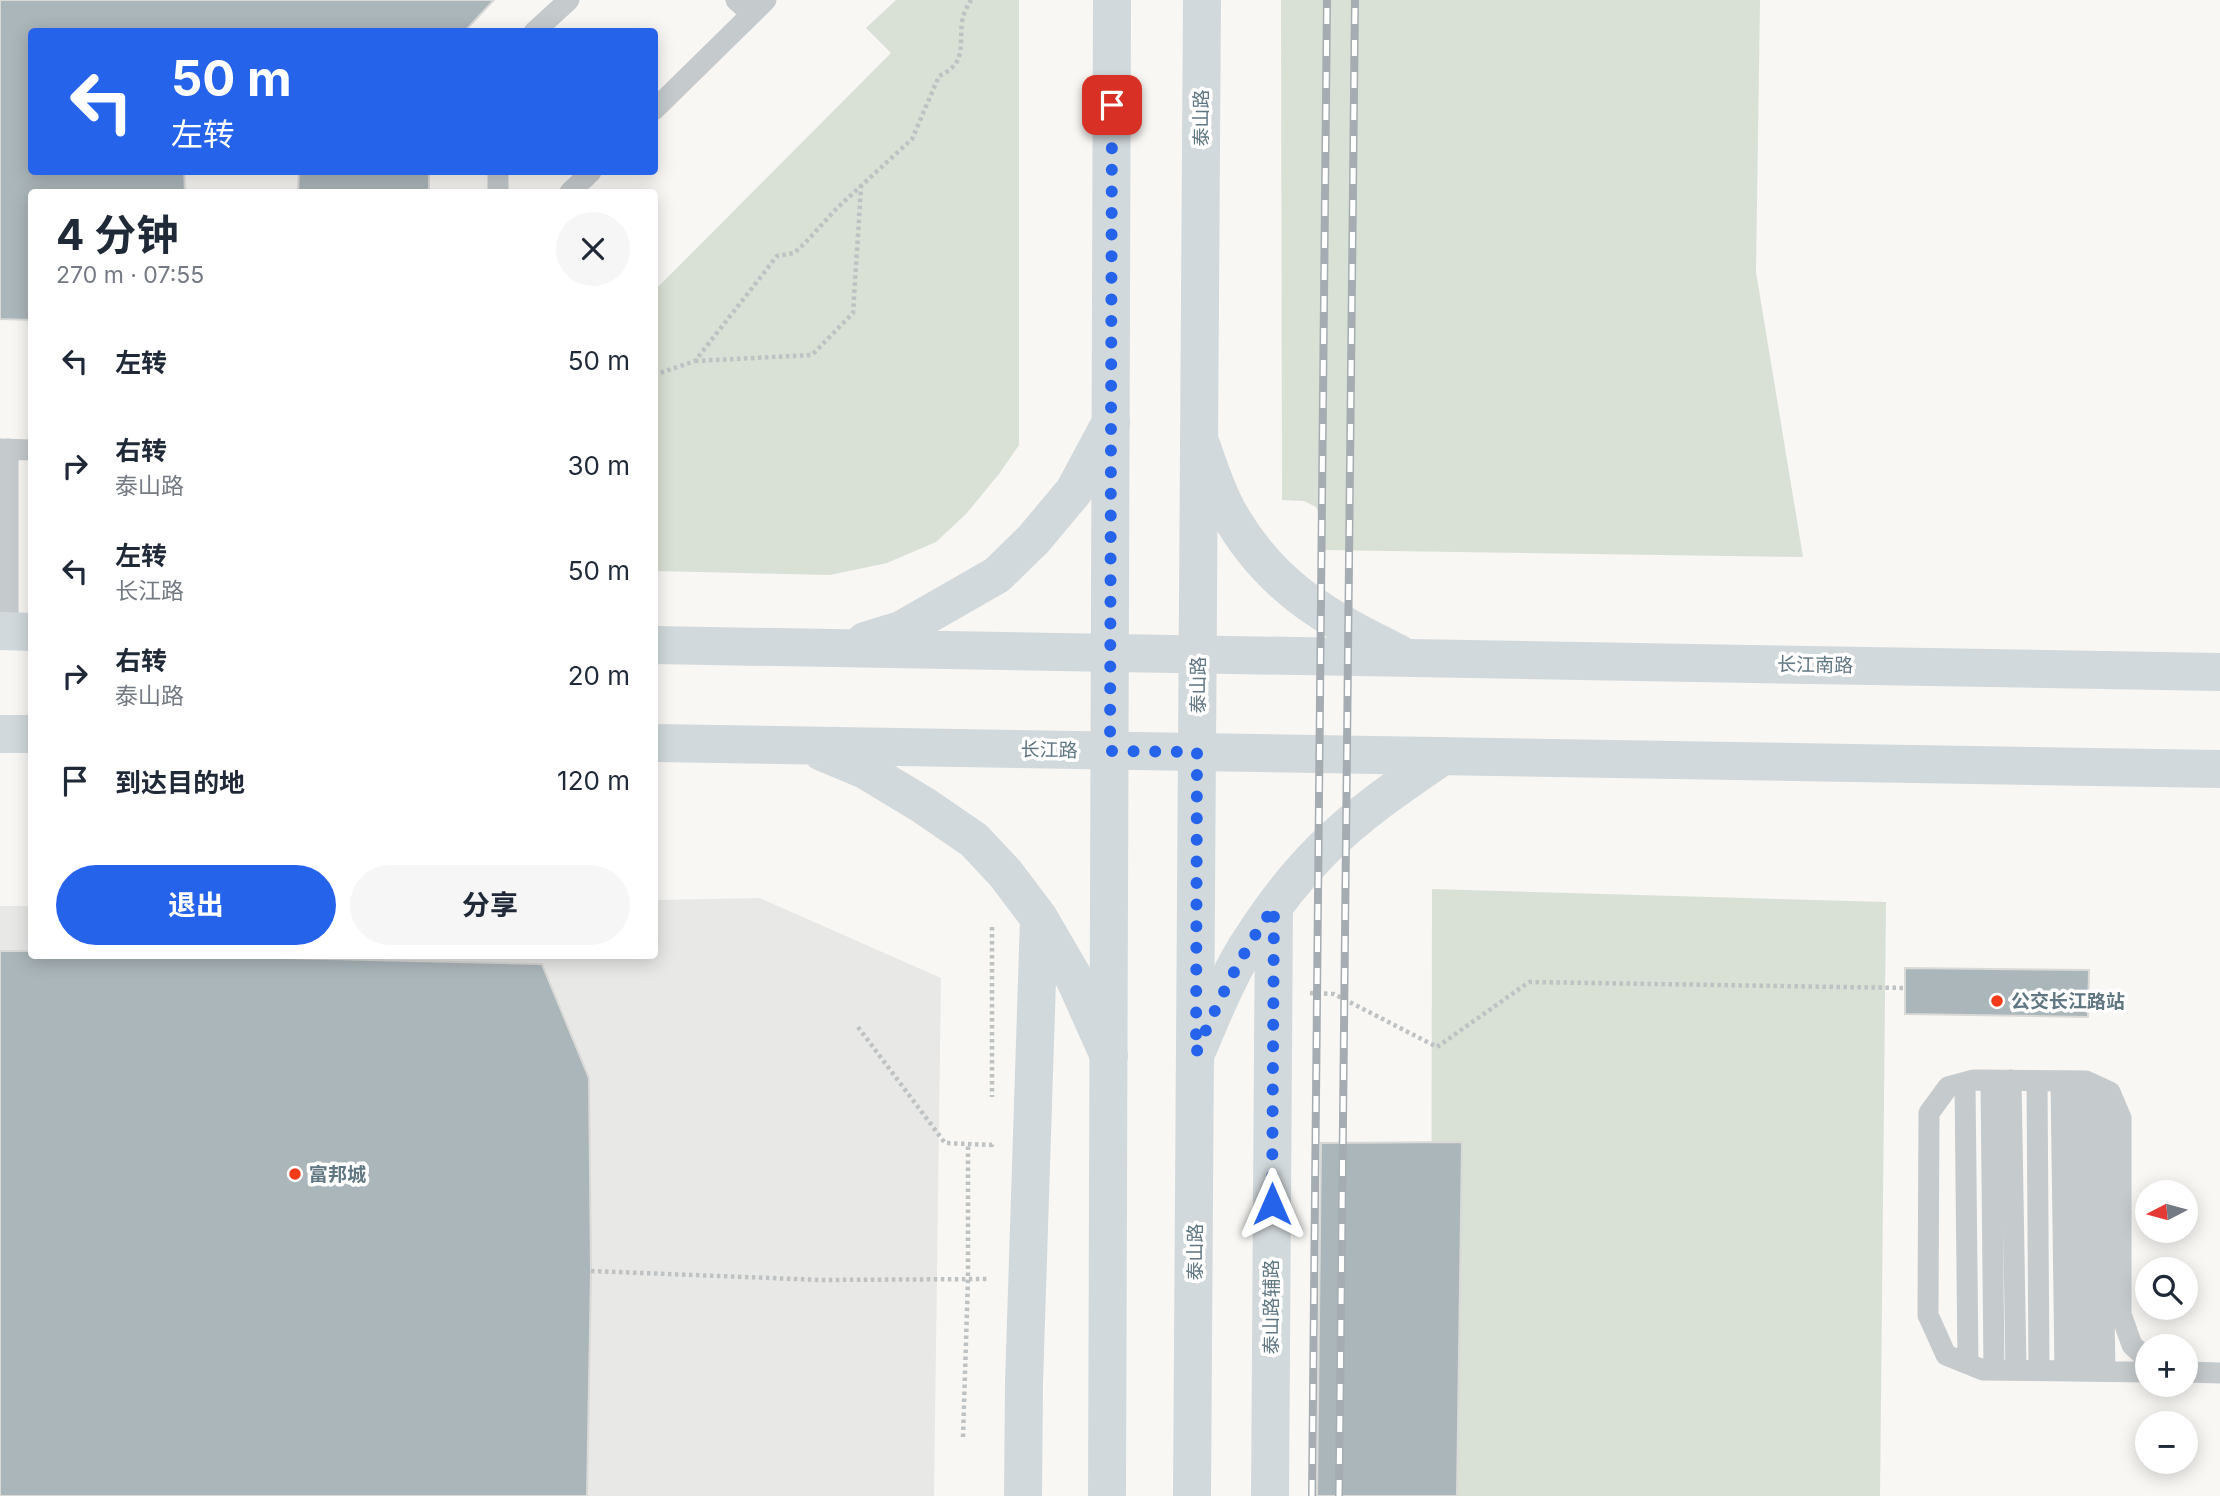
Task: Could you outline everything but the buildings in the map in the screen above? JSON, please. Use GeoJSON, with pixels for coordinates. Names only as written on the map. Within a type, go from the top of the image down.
{"type":"FeatureCollection","features":[{"type":"Feature","properties":{"kind":"main road"},"geometry":{"type":"LineString","coordinates":[[1107,1496],[1112,0]]}},
{"type":"Feature","properties":{"kind":"main road","name":"泰山路"},"geometry":{"type":"LineString","coordinates":[[1192,1496],[1202,0]]}},
{"type":"Feature","properties":{"kind":"main road"},"geometry":{"type":"LineString","coordinates":[[843,649],[901,630],[997,575],[1033,540],[1074,491],[1111,422]]}},
{"type":"Feature","properties":{"kind":"main road"},"geometry":{"type":"LineString","coordinates":[[1199,439],[1226,509],[1256,556],[1299,597],[1351,630],[1410,658]]}},
{"type":"Feature","properties":{"kind":"main road"},"geometry":{"type":"LineString","coordinates":[[658,645],[1410,658]]}},
{"type":"Feature","properties":{"kind":"main road","name":"长江南路"},"geometry":{"type":"LineString","coordinates":[[1410,658],[2220,672]]}},
{"type":"Feature","properties":{"kind":"main road"},"geometry":{"type":"LineString","coordinates":[[0,734],[28,734]]}},
{"type":"Feature","properties":{"kind":"main road","name":"长江路"},"geometry":{"type":"LineString","coordinates":[[658,743],[1443,756]]}},
{"type":"Feature","properties":{"kind":"main road"},"geometry":{"type":"LineString","coordinates":[[807,746],[865,770],[974,840],[1005,873],[1039,918],[1075,980],[1109,1056]]}},
{"type":"Feature","properties":{"kind":"main road"},"geometry":{"type":"LineString","coordinates":[[1196,1053],[1220,998],[1251,939],[1274,907],[1324,848],[1405,782],[1443,756],[2220,769]]}},
{"type":"Feature","properties":{"kind":"main road","name":"泰山路辅路"},"geometry":{"type":"LineString","coordinates":[[1270,1496],[1274,907]]}},
{"type":"Feature","properties":{"kind":"main road"},"geometry":{"type":"LineString","coordinates":[[1023,1496],[1024,1383],[1039,918]]}},
{"type":"Feature","properties":{"kind":"lane"},"geometry":{"type":"LineString","coordinates":[[538,28],[569,0]]}},
{"type":"Feature","properties":{"kind":"lane"},"geometry":{"type":"LineString","coordinates":[[658,106],[751,5]]}},
{"type":"Feature","properties":{"kind":"lane"},"geometry":{"type":"LineString","coordinates":[[573,189],[588,175]]}},
{"type":"Feature","properties":{"kind":"lane"},"geometry":{"type":"LineString","coordinates":[[13,631],[4,449],[28,450]]}},
{"type":"Feature","properties":{"kind":"lane"},"geometry":{"type":"LineString","coordinates":[[2001,1080],[2016,1370]]}},
{"type":"Feature","properties":{"kind":"lane"},"geometry":{"type":"LineString","coordinates":[[1994,1370],[2001,1080]]}},
{"type":"Feature","properties":{"kind":"lane"},"geometry":{"type":"LineString","coordinates":[[2135,1348],[2121,1314],[2122,1118],[2110,1092],[2081,1083],[2037,1081],[2001,1080],[1948,1087],[1929,1113],[1928,1315],[1946,1354],[1983,1370],[2135,1372]]}},
{"type":"Feature","properties":{"kind":"lane"},"geometry":{"type":"LineString","coordinates":[[2037,1081],[2039,1370]]}},
{"type":"Feature","properties":{"kind":"lane"},"geometry":{"type":"LineString","coordinates":[[1965,1083],[1968,1364]]}},
{"type":"Feature","properties":{"kind":"lane"},"geometry":{"type":"LineString","coordinates":[[2081,1083],[2085,1371]]}},
{"type":"Feature","properties":{"kind":"lane"},"geometry":{"type":"LineString","coordinates":[[2081,1083],[2085,1371]]}},
{"type":"Feature","properties":{"kind":"lane"},"geometry":{"type":"LineString","coordinates":[[2198,1372],[2220,1373]]}},
{"type":"Feature","properties":{"kind":"path"},"geometry":{"type":"LineString","coordinates":[[695,361],[777,256],[794,253],[912,139],[939,76],[950,71],[960,57],[962,21],[971,0]]}},
{"type":"Feature","properties":{"kind":"path"},"geometry":{"type":"LineString","coordinates":[[658,374],[695,361],[812,355],[853,313],[861,186]]}},
{"type":"Feature","properties":{"kind":"path"},"geometry":{"type":"LineString","coordinates":[[992,928],[992,1104]]}},
{"type":"Feature","properties":{"kind":"path"},"geometry":{"type":"LineString","coordinates":[[1274,992],[1334,994],[1437,1047],[1529,982],[1905,988]]}},
{"type":"Feature","properties":{"kind":"path"},"geometry":{"type":"LineString","coordinates":[[858,1027],[945,1143],[992,1145],[992,1131]]}},
{"type":"Feature","properties":{"kind":"path"},"geometry":{"type":"LineString","coordinates":[[963,1437],[968,1279],[968,1143]]}},
{"type":"Feature","properties":{"kind":"path"},"geometry":{"type":"LineString","coordinates":[[591,1271],[821,1280],[995,1279]]}},
{"type":"Feature","properties":{"kind":"shaded area"},"geometry":{"type":"Polygon","coordinates":[[[896,0],[1019,0],[1019,445],[966,514],[936,542],[887,563],[830,575],[658,571],[658,287],[891,53],[866,28],[896,0]]]}},
{"type":"Feature","properties":{"kind":"shaded area"},"geometry":{"type":"Polygon","coordinates":[[[1281,0],[1760,0],[1756,272],[1803,557],[1322,550],[1323,524],[1316,507],[1304,501],[1282,500],[1281,0]]]}},
{"type":"Feature","properties":{"kind":"shaded area"},"geometry":{"type":"Polygon","coordinates":[[[1432,889],[1886,902],[1880,1496],[1431,1496],[1432,889]]]}},
{"type":"Feature","properties":{"kind":"shaded area","name":"富邦城"},"geometry":{"type":"Polygon","coordinates":[[[760,898],[941,978],[934,1496],[0,1496],[0,906],[28,906],[28,959],[658,959],[658,900],[760,898]]]}},
{"type":"Feature","properties":{"kind":"railway"},"geometry":{"type":"LineString","coordinates":[[1312,1496],[1327,0]]}},
{"type":"Feature","properties":{"kind":"railway"},"geometry":{"type":"LineString","coordinates":[[1339,1496],[1355,0]]}},
{"type":"Feature","properties":{"kind":"place","name":"公交长江路站"},"geometry":{"type":"Point","coordinates":[1997,1001]}},
{"type":"Feature","properties":{"kind":"place","name":"富邦城"},"geometry":{"type":"Point","coordinates":[295,1174]}},
{"type":"Feature","properties":{"kind":"route"},"geometry":{"type":"LineString","coordinates":[[1112,105],[1110,751],[1197,752],[1196,1053],[1220,998],[1251,939],[1274,907],[1272,1204]]}}]}
